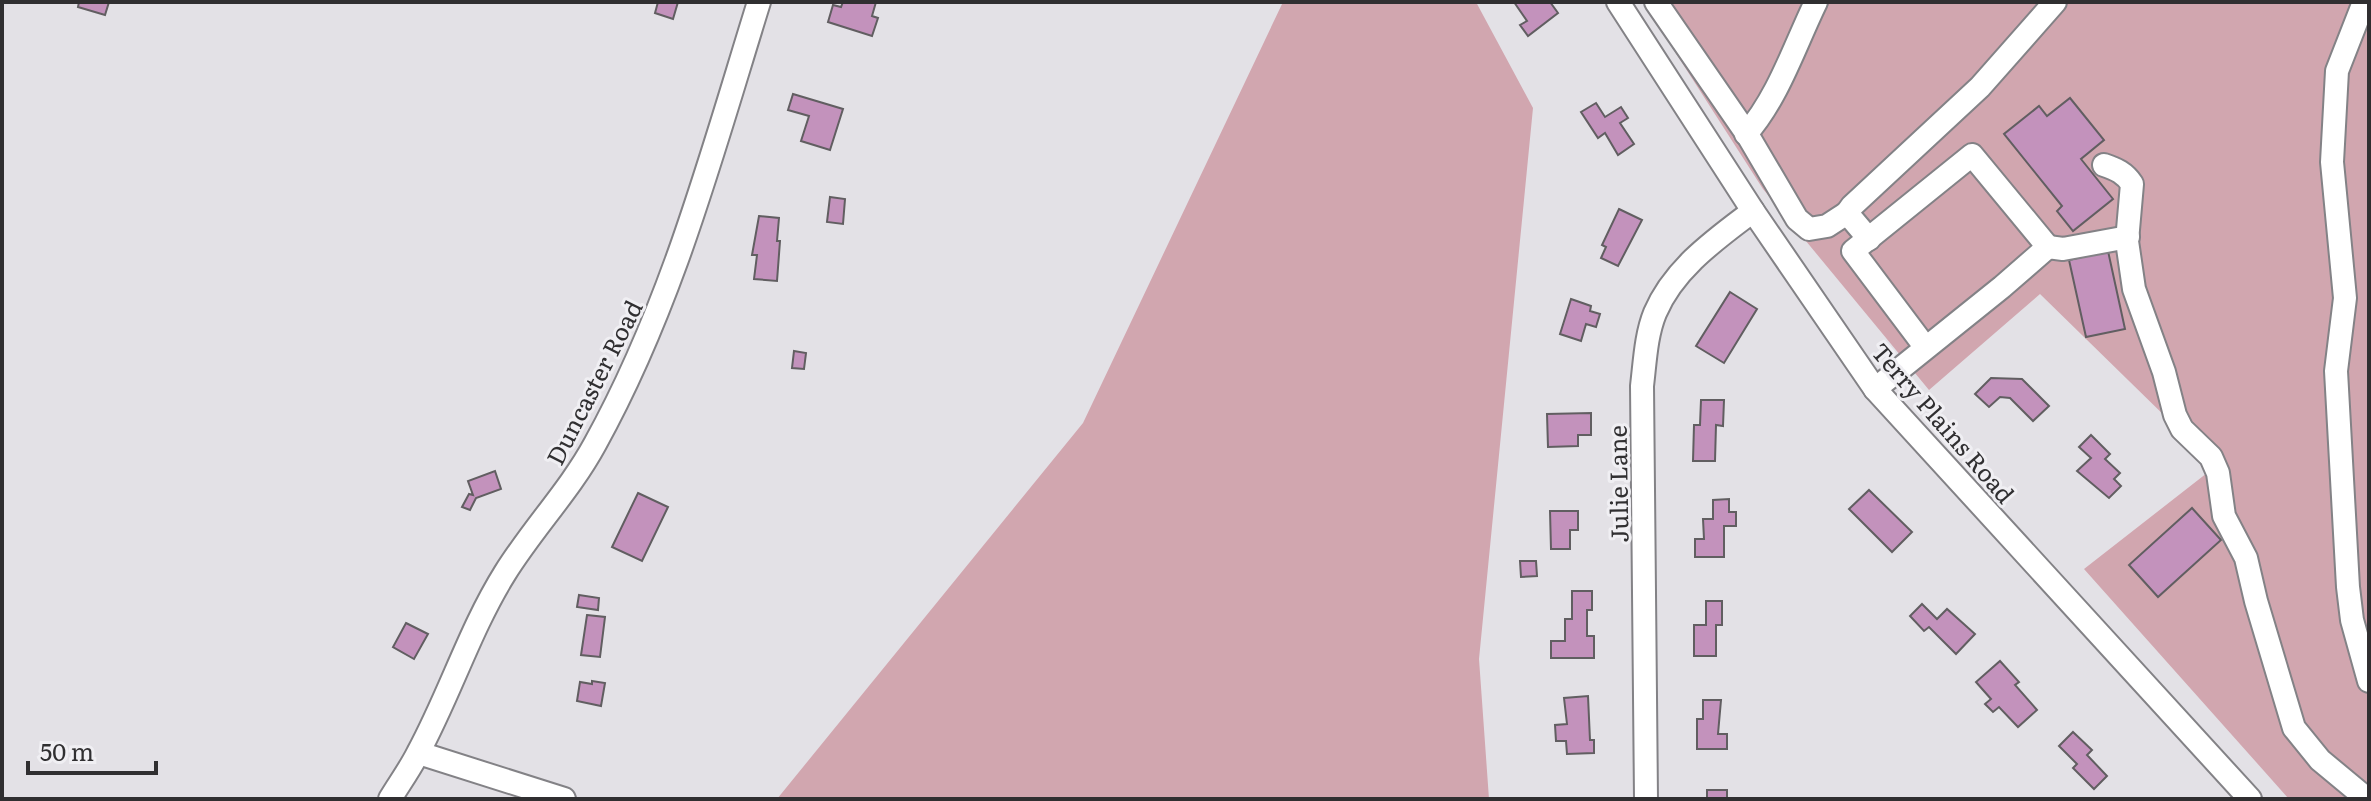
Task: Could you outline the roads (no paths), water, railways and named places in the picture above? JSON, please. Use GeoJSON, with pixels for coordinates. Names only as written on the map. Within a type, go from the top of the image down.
{"type":"FeatureCollection","features":[{"type":"Feature","properties":{"kind":"street","name":"Duncaster Road"},"geometry":{"type":"LineString","coordinates":[[390,799],[419,753],[460,661],[505,573],[595,444],[656,318],[700,198],[759,2]]}},
{"type":"Feature","properties":{"kind":"street","name":"Terry Plains Road"},"geometry":{"type":"LineString","coordinates":[[1618,2],[1753,211],[1875,389],[2250,799]]}},
{"type":"Feature","properties":{"kind":"street"},"geometry":{"type":"LineString","coordinates":[[1656,2],[1746,134],[1797,219],[1809,229],[1827,226],[1847,213],[1980,87],[2055,2]]}},
{"type":"Feature","properties":{"kind":"street"},"geometry":{"type":"LineString","coordinates":[[1746,134],[1770,96],[1816,2]]}},
{"type":"Feature","properties":{"kind":"street"},"geometry":{"type":"LineString","coordinates":[[2364,2],[2337,71],[2332,162],[2345,286],[2336,371],[2348,587],[2352,620],[2369,681]]}},
{"type":"Feature","properties":{"kind":"street"},"geometry":{"type":"LineString","coordinates":[[1926,348],[1853,251],[1972,155],[2048,247],[2063,249],[2128,237]]}},
{"type":"Feature","properties":{"kind":"street"},"geometry":{"type":"LineString","coordinates":[[2104,165],[2116,169],[2132,184],[2128,237],[2134,289],[2164,372],[2170,403],[2182,429],[2211,457],[2218,473],[2224,516],[2246,558],[2294,728],[2320,760],[2367,799]]}},
{"type":"Feature","properties":{"kind":"street","name":"Julie Lane"},"geometry":{"type":"LineString","coordinates":[[1646,799],[1642,386],[1648,339],[1655,312],[1682,271],[1713,241],[1753,211]]}},
{"type":"Feature","properties":{"kind":"street"},"geometry":{"type":"LineString","coordinates":[[1847,213],[1869,239]]}},
{"type":"Feature","properties":{"kind":"street"},"geometry":{"type":"LineString","coordinates":[[1875,389],[2048,247]]}},
{"type":"Feature","properties":{"kind":"street"},"geometry":{"type":"LineString","coordinates":[[419,753],[564,799]]}}]}
